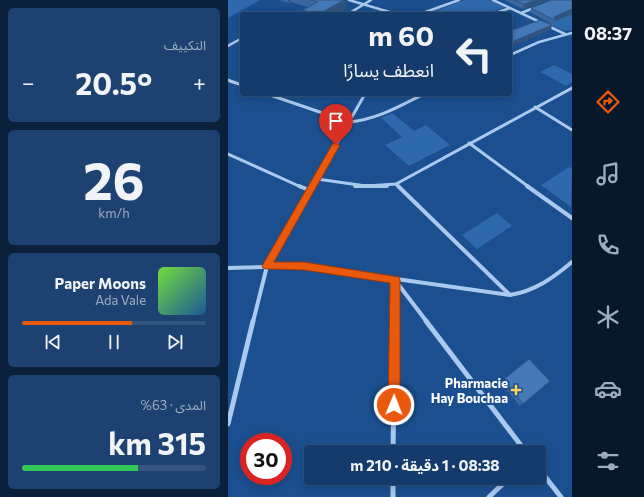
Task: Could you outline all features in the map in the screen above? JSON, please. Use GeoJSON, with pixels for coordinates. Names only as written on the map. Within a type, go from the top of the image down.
{"type":"FeatureCollection","features":[{"type":"Feature","properties":{"kind":"street"},"geometry":{"type":"LineString","coordinates":[[349,0],[390,12]]}},
{"type":"Feature","properties":{"kind":"street"},"geometry":{"type":"LineString","coordinates":[[351,12],[371,0]]}},
{"type":"Feature","properties":{"kind":"street"},"geometry":{"type":"LineString","coordinates":[[425,12],[460,0]]}},
{"type":"Feature","properties":{"kind":"street"},"geometry":{"type":"LineString","coordinates":[[493,0],[565,34]]}},
{"type":"Feature","properties":{"kind":"street"},"geometry":{"type":"LineString","coordinates":[[521,13],[541,5]]}},
{"type":"Feature","properties":{"kind":"street"},"geometry":{"type":"LineString","coordinates":[[499,12],[510,8]]}},
{"type":"Feature","properties":{"kind":"street"},"geometry":{"type":"LineString","coordinates":[[512,54],[539,42],[572,33]]}},
{"type":"Feature","properties":{"kind":"street"},"geometry":{"type":"LineString","coordinates":[[228,46],[240,39]]}},
{"type":"Feature","properties":{"kind":"street"},"geometry":{"type":"LineString","coordinates":[[228,80],[240,84]]}},
{"type":"Feature","properties":{"kind":"street"},"geometry":{"type":"LineString","coordinates":[[317,179],[362,187],[378,188],[396,184],[572,88]]}},
{"type":"Feature","properties":{"kind":"street"},"geometry":{"type":"LineString","coordinates":[[273,96],[349,122],[356,123],[369,119],[420,96]]}},
{"type":"Feature","properties":{"kind":"street"},"geometry":{"type":"LineString","coordinates":[[228,424],[267,266],[364,96]]}},
{"type":"Feature","properties":{"kind":"street"},"geometry":{"type":"LineString","coordinates":[[535,107],[572,130]]}},
{"type":"Feature","properties":{"kind":"street"},"geometry":{"type":"LineString","coordinates":[[469,144],[572,218]]}},
{"type":"Feature","properties":{"kind":"street"},"geometry":{"type":"LineString","coordinates":[[228,154],[309,190]]}},
{"type":"Feature","properties":{"kind":"street"},"geometry":{"type":"LineString","coordinates":[[396,184],[510,296]]}},
{"type":"Feature","properties":{"kind":"street"},"geometry":{"type":"LineString","coordinates":[[228,268],[304,266],[510,296],[523,294],[536,288],[551,279],[572,262]]}},
{"type":"Feature","properties":{"kind":"street"},"geometry":{"type":"LineString","coordinates":[[393,445],[395,280]]}},
{"type":"Feature","properties":{"kind":"street"},"geometry":{"type":"LineString","coordinates":[[395,280],[521,445]]}},
{"type":"Feature","properties":{"kind":"street"},"geometry":{"type":"LineString","coordinates":[[546,478],[561,497]]}},
{"type":"Feature","properties":{"kind":"street"},"geometry":{"type":"LineString","coordinates":[[393,485],[393,497]]}},
{"type":"Feature","properties":{"kind":"street"},"geometry":{"type":"LineString","coordinates":[[489,497],[502,485]]}},
{"type":"Feature","properties":{"kind":"shaded area"},"geometry":{"type":"Polygon","coordinates":[[[228,0],[260,0],[228,18],[228,0]]]}},
{"type":"Feature","properties":{"kind":"shaded area"},"geometry":{"type":"Polygon","coordinates":[[[464,0],[490,0],[505,7],[492,12],[432,12],[464,0]]]}},
{"type":"Feature","properties":{"kind":"shaded area"},"geometry":{"type":"Polygon","coordinates":[[[572,14],[572,30],[565,31],[548,24],[572,14]]]}},
{"type":"Feature","properties":{"kind":"shaded area"},"geometry":{"type":"Polygon","coordinates":[[[554,65],[572,74],[572,82],[566,86],[540,72],[554,65]]]}},
{"type":"Feature","properties":{"kind":"shaded area"},"geometry":{"type":"Polygon","coordinates":[[[392,113],[414,131],[426,125],[450,145],[409,166],[385,145],[402,137],[381,118],[392,113]]]}},
{"type":"Feature","properties":{"kind":"shaded area"},"geometry":{"type":"Polygon","coordinates":[[[569,167],[572,169],[571,207],[541,185],[569,167]]]}},
{"type":"Feature","properties":{"kind":"shaded area"},"geometry":{"type":"Polygon","coordinates":[[[497,213],[512,226],[477,249],[462,235],[497,213]]]}},
{"type":"Feature","properties":{"kind":"building"},"geometry":{"type":"Polygon","coordinates":[[[311,0],[344,0],[323,12],[309,12],[303,10],[318,2],[311,0]]]}},
{"type":"Feature","properties":{"kind":"building"},"geometry":{"type":"Polygon","coordinates":[[[515,0],[536,0],[524,4],[515,0]]]}},
{"type":"Feature","properties":{"kind":"building"},"geometry":{"type":"Polygon","coordinates":[[[551,0],[572,0],[572,9],[554,17],[556,21],[531,8],[551,0]]]}},
{"type":"Feature","properties":{"kind":"building"},"geometry":{"type":"Polygon","coordinates":[[[540,20],[552,25],[512,43],[512,30],[540,20]]]}},
{"type":"Feature","properties":{"kind":"building"},"geometry":{"type":"Polygon","coordinates":[[[529,359],[550,381],[523,404],[503,380],[529,359]]]}},
{"type":"Feature","properties":{"kind":"place","name":"Pharmacie Hay Bouchaa"},"geometry":{"type":"Point","coordinates":[516,390]}},
{"type":"Feature","properties":{"kind":"route"},"geometry":{"type":"LineString","coordinates":[[336,145],[267,266],[304,266],[395,280],[394,405]]}}]}
